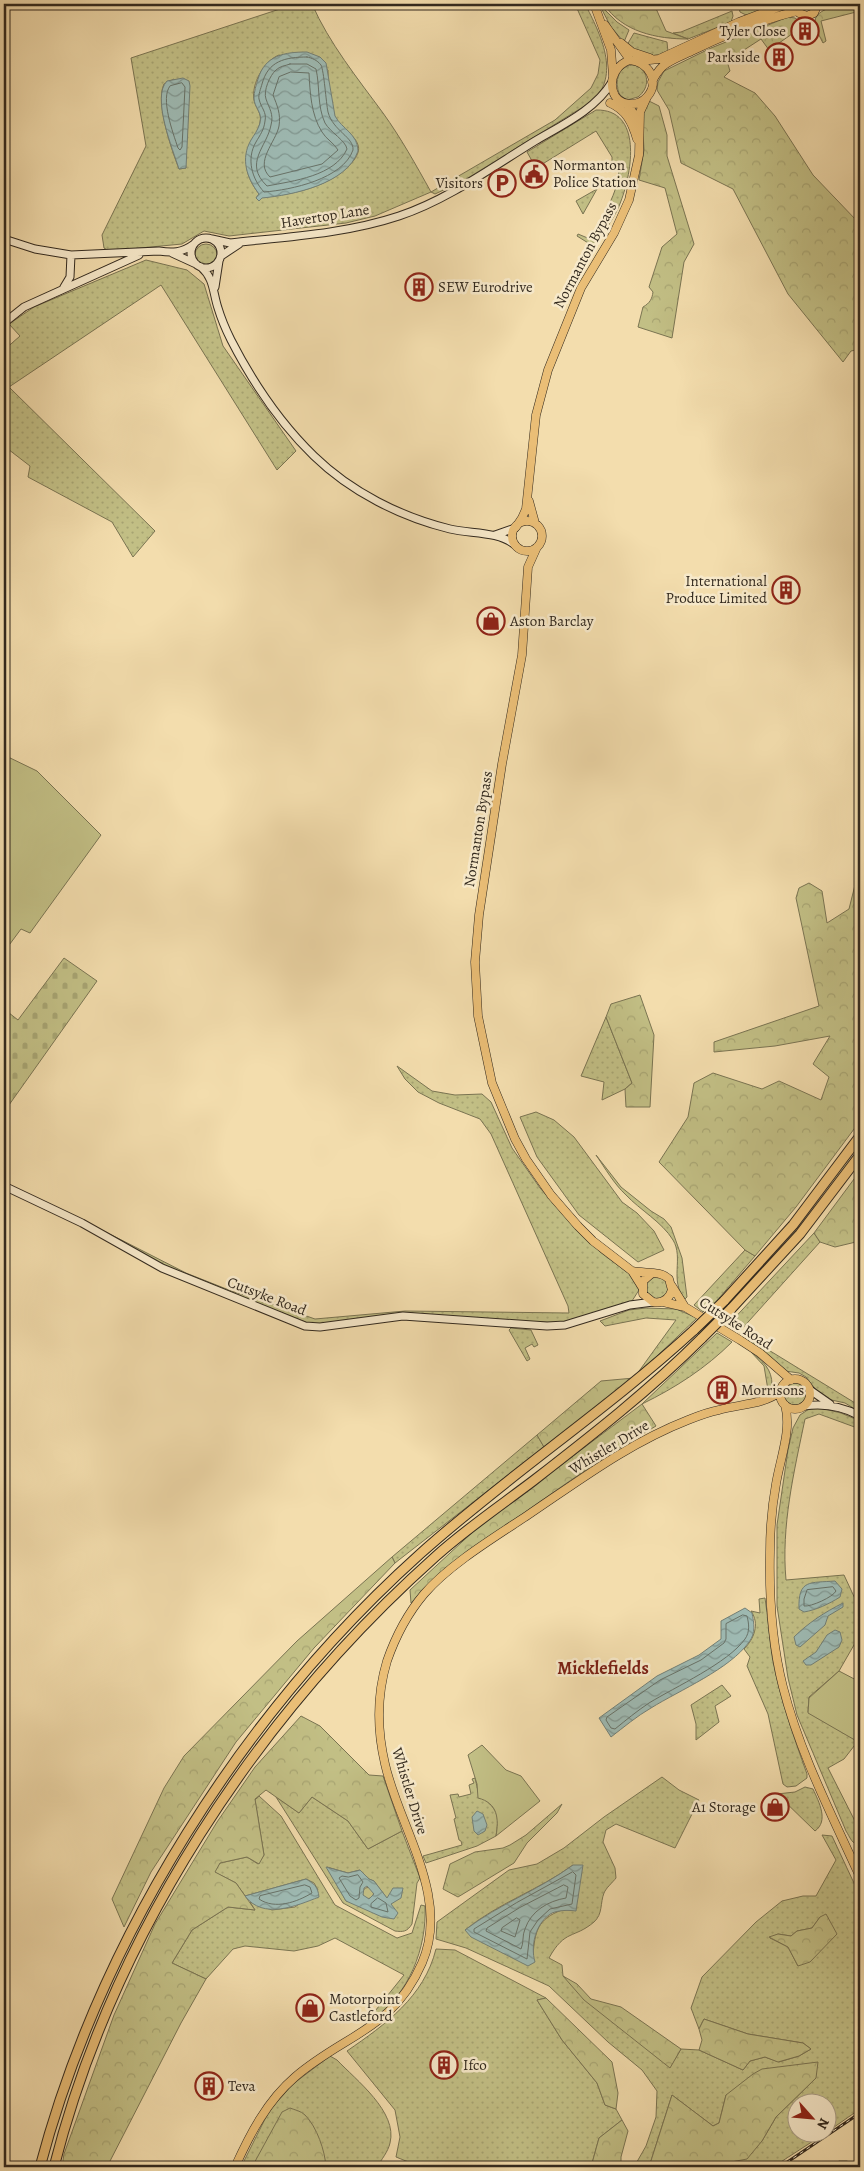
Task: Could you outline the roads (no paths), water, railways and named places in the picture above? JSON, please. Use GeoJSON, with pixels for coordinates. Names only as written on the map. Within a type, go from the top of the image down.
{"type":"FeatureCollection","features":[{"type":"Feature","properties":{"kind":"highway"},"geometry":{"type":"LineString","coordinates":[[40,2167],[79,2050],[142,1909],[177,1848],[242,1750],[346,1627],[418,1556],[470,1510],[600,1410],[694,1330],[724,1301],[793,1225],[860,1136]]}},
{"type":"Feature","properties":{"kind":"highway"},"geometry":{"type":"LineString","coordinates":[[54,2167],[73,2103],[91,2053],[150,1922],[172,1882],[220,1806],[267,1740],[305,1692],[355,1637],[434,1557],[481,1518],[532,1481],[624,1408],[702,1338],[800,1234],[860,1155]]}},
{"type":"Feature","properties":{"kind":"main road"},"geometry":{"type":"LineString","coordinates":[[594,4],[611,50],[613,92],[616,98],[626,104],[636,103],[647,97],[655,75],[665,65],[684,55],[724,36],[778,16],[796,7],[801,15],[808,16],[817,7],[824,4]]}},
{"type":"Feature","properties":{"kind":"main road"},"geometry":{"type":"LineString","coordinates":[[612,80],[621,64],[630,60],[640,62],[659,59],[739,22],[787,4]]}},
{"type":"Feature","properties":{"kind":"main road"},"geometry":{"type":"LineString","coordinates":[[600,17],[630,60]]}},
{"type":"Feature","properties":{"kind":"main road"},"geometry":{"type":"LineString","coordinates":[[614,37],[632,52],[659,59]]}},
{"type":"Feature","properties":{"kind":"main road"},"geometry":{"type":"LineString","coordinates":[[640,62],[651,73],[652,82]]}},
{"type":"Feature","properties":{"kind":"main road","name":"Havertop Lane"},"geometry":{"type":"LineString","coordinates":[[212,239],[223,242],[244,242],[351,229],[399,216],[441,196],[590,107],[606,93],[612,80]]}},
{"type":"Feature","properties":{"kind":"main road","name":"Normanton Bypass"},"geometry":{"type":"LineString","coordinates":[[515,527],[522,518],[528,491],[536,415],[548,370],[581,288],[614,233],[629,200],[635,178],[639,148],[640,112],[647,97]]}},
{"type":"Feature","properties":{"kind":"main road"},"geometry":{"type":"LineString","coordinates":[[610,103],[624,111],[629,118],[639,148]]}},
{"type":"Feature","properties":{"kind":"main road","name":"Havertop Lane"},"geometry":{"type":"LineString","coordinates":[[590,107],[610,103],[626,104]]}},
{"type":"Feature","properties":{"kind":"main road","name":"Normanton Bypass"},"geometry":{"type":"LineString","coordinates":[[626,104],[636,122],[639,148]]}},
{"type":"Feature","properties":{"kind":"main road"},"geometry":{"type":"LineString","coordinates":[[4,239],[35,249],[71,255],[171,253],[187,250],[203,238],[212,239],[220,248],[214,290]]}},
{"type":"Feature","properties":{"kind":"main road","name":"Havertop Lane"},"geometry":{"type":"LineString","coordinates":[[220,258],[233,246],[244,242]]}},
{"type":"Feature","properties":{"kind":"main road"},"geometry":{"type":"LineString","coordinates":[[194,244],[191,254],[192,260],[210,277],[218,307],[230,338],[245,366],[294,435],[315,457],[360,492],[402,513],[450,529],[504,538],[517,547],[528,551],[537,547],[541,541],[542,533],[535,523],[526,521],[503,534],[492,535]]}},
{"type":"Feature","properties":{"kind":"main road"},"geometry":{"type":"LineString","coordinates":[[4,323],[24,307],[144,253]]}},
{"type":"Feature","properties":{"kind":"main road"},"geometry":{"type":"LineString","coordinates":[[171,253],[199,266],[212,267],[220,258]]}},
{"type":"Feature","properties":{"kind":"main road"},"geometry":{"type":"LineString","coordinates":[[64,288],[70,277],[71,255]]}},
{"type":"Feature","properties":{"kind":"main road","name":"Normanton Bypass"},"geometry":{"type":"LineString","coordinates":[[528,491],[535,523]]}},
{"type":"Feature","properties":{"kind":"main road"},"geometry":{"type":"LineString","coordinates":[[515,527],[513,539],[517,547]]}},
{"type":"Feature","properties":{"kind":"main road","name":"Normanton Bypass"},"geometry":{"type":"LineString","coordinates":[[517,547],[526,561],[527,578]]}},
{"type":"Feature","properties":{"kind":"main road","name":"Normanton Bypass"},"geometry":{"type":"LineString","coordinates":[[537,547],[528,567],[522,655],[502,764],[480,906],[475,962],[478,1016],[492,1083],[515,1139],[526,1159],[551,1195],[593,1241],[632,1271]]}},
{"type":"Feature","properties":{"kind":"main road","name":"Cutsyke Road"},"geometry":{"type":"LineString","coordinates":[[4,1186],[82,1223],[162,1268],[305,1326],[320,1327],[403,1316],[529,1325],[565,1325],[630,1305],[653,1302]]}},
{"type":"Feature","properties":{"kind":"main road"},"geometry":{"type":"LineString","coordinates":[[632,1271],[664,1274],[672,1286],[670,1295],[663,1302],[653,1302],[646,1298],[632,1271]]}},
{"type":"Feature","properties":{"kind":"main road"},"geometry":{"type":"LineString","coordinates":[[630,1305],[642,1288],[645,1279],[651,1274]]}},
{"type":"Feature","properties":{"kind":"main road","name":"Cutsyke Road"},"geometry":{"type":"LineString","coordinates":[[672,1286],[686,1307]]}},
{"type":"Feature","properties":{"kind":"main road","name":"Cutsyke Road"},"geometry":{"type":"LineString","coordinates":[[663,1302],[686,1307],[760,1353],[791,1380]]}},
{"type":"Feature","properties":{"kind":"main road","name":"Cutsyke Road"},"geometry":{"type":"LineString","coordinates":[[772,1364],[780,1379],[781,1390]]}},
{"type":"Feature","properties":{"kind":"main road"},"geometry":{"type":"LineString","coordinates":[[860,1416],[831,1405],[810,1390],[802,1381],[791,1380],[781,1390],[780,1397],[784,1405],[787,1429],[776,1487],[770,1542],[771,1596],[776,1651],[783,1686],[802,1746],[815,1779],[860,1877]]}},
{"type":"Feature","properties":{"kind":"main road","name":"Whistler Drive"},"geometry":{"type":"LineString","coordinates":[[235,2167],[258,2121],[280,2091],[315,2062],[384,2017],[409,1988],[427,1948],[432,1924],[429,1897],[386,1770],[379,1724],[381,1688],[387,1662],[401,1630],[416,1604],[440,1578],[479,1549],[637,1443],[688,1420],[711,1412],[762,1401],[781,1390]]}},
{"type":"Feature","properties":{"kind":"main road"},"geometry":{"type":"LineString","coordinates":[[787,1429],[810,1398],[810,1390]]}},
{"type":"Feature","properties":{"kind":"main road","name":"Whistler Drive"},"geometry":{"type":"LineString","coordinates":[[762,1401],[784,1405]]}},
{"type":"Feature","properties":{"kind":"main road"},"geometry":{"type":"LineString","coordinates":[[784,1405],[794,1409],[831,1405]]}},
{"type":"Feature","properties":{"kind":"water"},"geometry":{"type":"Polygon","coordinates":[[[307,52],[320,57],[326,63],[335,116],[353,136],[358,151],[352,162],[343,172],[331,180],[303,191],[262,198],[259,201],[256,198],[259,194],[246,168],[248,147],[261,119],[254,98],[257,81],[261,71],[277,56],[307,52]]]}},
{"type":"Feature","properties":{"kind":"water"},"geometry":{"type":"Polygon","coordinates":[[[183,78],[189,81],[190,86],[186,168],[179,169],[168,137],[161,99],[167,81],[183,78]]]}},
{"type":"Feature","properties":{"kind":"water"},"geometry":{"type":"Polygon","coordinates":[[[835,1581],[842,1589],[840,1597],[813,1610],[804,1612],[799,1609],[799,1599],[803,1587],[812,1583],[835,1581]]]}},
{"type":"Feature","properties":{"kind":"water"},"geometry":{"type":"Polygon","coordinates":[[[843,1603],[843,1607],[828,1616],[825,1625],[800,1647],[796,1645],[794,1637],[799,1632],[817,1618],[843,1603]]]}},
{"type":"Feature","properties":{"kind":"water"},"geometry":{"type":"Polygon","coordinates":[[[745,1608],[752,1613],[754,1632],[741,1652],[717,1670],[641,1714],[611,1737],[599,1718],[657,1676],[699,1655],[721,1639],[721,1621],[745,1608]]]}},
{"type":"Feature","properties":{"kind":"water"},"geometry":{"type":"Polygon","coordinates":[[[835,1630],[840,1632],[842,1640],[839,1647],[811,1665],[806,1665],[803,1661],[816,1652],[827,1635],[835,1630]]]}},
{"type":"Feature","properties":{"kind":"water"},"geometry":{"type":"Polygon","coordinates":[[[477,1811],[483,1814],[487,1825],[485,1831],[478,1835],[474,1831],[472,1817],[477,1811]]]}},
{"type":"Feature","properties":{"kind":"water"},"geometry":{"type":"Polygon","coordinates":[[[573,1865],[583,1865],[576,1911],[564,1910],[552,1913],[546,1917],[538,1928],[534,1941],[535,1962],[528,1966],[471,1937],[465,1930],[491,1912],[547,1882],[573,1865]]]}},
{"type":"Feature","properties":{"kind":"water"},"geometry":{"type":"Polygon","coordinates":[[[326,1867],[348,1873],[360,1870],[369,1879],[374,1881],[387,1898],[393,1888],[403,1888],[401,1898],[391,1904],[398,1913],[394,1919],[382,1917],[346,1901],[326,1867]],[[367,1886],[364,1888],[363,1895],[369,1899],[374,1894],[367,1886]]]}},
{"type":"Feature","properties":{"kind":"water"},"geometry":{"type":"Polygon","coordinates":[[[306,1879],[315,1886],[319,1897],[290,1907],[280,1909],[261,1908],[245,1896],[306,1879]]]}},
{"type":"Feature","properties":{"kind":"railway"},"geometry":{"type":"LineString","coordinates":[[780,2167],[860,2113]]}},
{"type":"Feature","properties":{"kind":"place","name":"Tyler Close"},"geometry":{"type":"Point","coordinates":[805,31]}},
{"type":"Feature","properties":{"kind":"place","name":"Parkside"},"geometry":{"type":"Point","coordinates":[779,57]}},
{"type":"Feature","properties":{"kind":"place","name":"Normanton Police Station"},"geometry":{"type":"Point","coordinates":[534,174]}},
{"type":"Feature","properties":{"kind":"place","name":"Visitors"},"geometry":{"type":"Point","coordinates":[502,183]}},
{"type":"Feature","properties":{"kind":"place","name":"SEW Eurodrive"},"geometry":{"type":"Point","coordinates":[419,287]}},
{"type":"Feature","properties":{"kind":"place","name":"International Produce Limited"},"geometry":{"type":"Point","coordinates":[786,590]}},
{"type":"Feature","properties":{"kind":"place","name":"Aston Barclay"},"geometry":{"type":"Point","coordinates":[491,621]}},
{"type":"Feature","properties":{"kind":"place","name":"Morrisons"},"geometry":{"type":"Point","coordinates":[722,1390]}},
{"type":"Feature","properties":{"kind":"place","name":"A1 Storage"},"geometry":{"type":"Point","coordinates":[775,1807]}},
{"type":"Feature","properties":{"kind":"place","name":"Motorpoint Castleford"},"geometry":{"type":"Point","coordinates":[310,2008]}},
{"type":"Feature","properties":{"kind":"place","name":"Ifco"},"geometry":{"type":"Point","coordinates":[444,2065]}},
{"type":"Feature","properties":{"kind":"place","name":"Teva"},"geometry":{"type":"Point","coordinates":[209,2086]}},
{"type":"Feature","properties":{"kind":"district","name":"Micklefields"},"geometry":{"type":"Point","coordinates":[603,1668]}}]}
